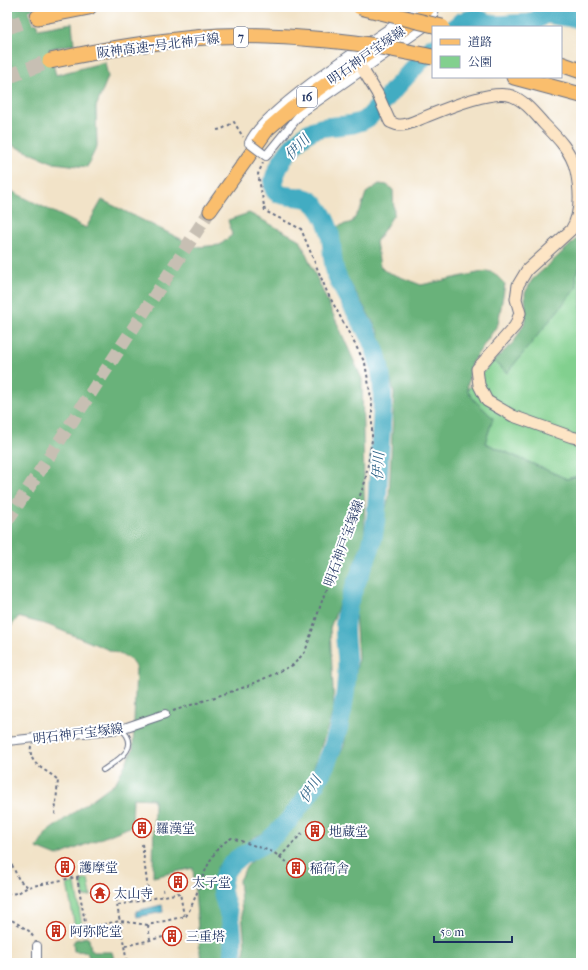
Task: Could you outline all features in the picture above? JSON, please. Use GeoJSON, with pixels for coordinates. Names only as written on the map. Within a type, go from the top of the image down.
{"type":"FeatureCollection","features":[{"type":"Feature","properties":{"kind":"highway"},"geometry":{"type":"LineString","coordinates":[[38,17],[89,7]]}},
{"type":"Feature","properties":{"kind":"highway"},"geometry":{"type":"LineString","coordinates":[[360,7],[438,26]]}},
{"type":"Feature","properties":{"kind":"highway","name":"阪神高速7号北神戸線"},"geometry":{"type":"LineString","coordinates":[[50,61],[93,52],[156,42],[220,36],[291,37],[357,43],[432,57]]}},
{"type":"Feature","properties":{"kind":"highway"},"geometry":{"type":"LineString","coordinates":[[562,64],[581,71]]}},
{"type":"Feature","properties":{"kind":"highway"},"geometry":{"type":"LineString","coordinates":[[518,78],[581,95]]}},
{"type":"Feature","properties":{"kind":"main road","name":"明石神戸宝塚線"},"geometry":{"type":"LineString","coordinates":[[210,211],[268,129],[292,108],[423,15],[430,7]]}},
{"type":"Feature","properties":{"kind":"street"},"geometry":{"type":"LineString","coordinates":[[421,7],[331,69],[272,114],[252,136],[249,143],[264,154],[301,113],[428,25],[434,16],[430,7]]}},
{"type":"Feature","properties":{"kind":"street"},"geometry":{"type":"LineString","coordinates":[[363,70],[377,93],[390,122],[398,126],[405,125],[444,109],[495,95],[511,96],[521,101],[565,146],[576,170],[579,197],[575,223],[571,230],[527,270],[518,285],[516,299],[520,314],[515,326],[477,369],[479,385],[486,401],[514,416],[581,439]]}},
{"type":"Feature","properties":{"kind":"street","name":"明石神戸宝塚線"},"geometry":{"type":"LineString","coordinates":[[7,741],[121,729],[164,714]]}},
{"type":"Feature","properties":{"kind":"street"},"geometry":{"type":"LineString","coordinates":[[37,963],[38,946]]}},
{"type":"Feature","properties":{"kind":"lane"},"geometry":{"type":"LineString","coordinates":[[103,770],[120,759],[127,751],[130,743],[128,735],[121,729]]}},
{"type":"Feature","properties":{"kind":"path"},"geometry":{"type":"LineString","coordinates":[[217,130],[222,129],[234,122],[244,139],[249,143]]}},
{"type":"Feature","properties":{"kind":"path","name":"明石神戸宝塚線"},"geometry":{"type":"LineString","coordinates":[[164,714],[248,686],[297,662],[308,646],[334,565],[365,482],[372,440],[372,403],[365,364],[327,292],[301,229],[265,211],[258,174],[264,154]]}},
{"type":"Feature","properties":{"kind":"path"},"geometry":{"type":"LineString","coordinates":[[32,739],[30,755],[33,763],[58,780],[55,815]]}},
{"type":"Feature","properties":{"kind":"path"},"geometry":{"type":"LineString","coordinates":[[280,857],[302,833]]}},
{"type":"Feature","properties":{"kind":"path"},"geometry":{"type":"LineString","coordinates":[[74,930],[120,921],[148,925],[184,916],[194,903],[205,871],[214,855],[228,840],[232,838],[273,852],[290,865]]}},
{"type":"Feature","properties":{"kind":"path"},"geometry":{"type":"LineString","coordinates":[[142,844],[149,898]]}},
{"type":"Feature","properties":{"kind":"path"},"geometry":{"type":"LineString","coordinates":[[12,865],[19,880],[28,887]]}},
{"type":"Feature","properties":{"kind":"path"},"geometry":{"type":"LineString","coordinates":[[7,894],[18,893],[28,887],[81,876]]}},
{"type":"Feature","properties":{"kind":"path"},"geometry":{"type":"LineString","coordinates":[[77,877],[86,928]]}},
{"type":"Feature","properties":{"kind":"path"},"geometry":{"type":"LineString","coordinates":[[163,889],[164,895]]}},
{"type":"Feature","properties":{"kind":"path"},"geometry":{"type":"LineString","coordinates":[[118,905],[180,893],[184,916]]}},
{"type":"Feature","properties":{"kind":"path"},"geometry":{"type":"LineString","coordinates":[[116,899],[127,963]]}},
{"type":"Feature","properties":{"kind":"path"},"geometry":{"type":"LineString","coordinates":[[7,916],[29,931],[34,937],[38,946]]}},
{"type":"Feature","properties":{"kind":"path"},"geometry":{"type":"LineString","coordinates":[[148,925],[150,940]]}},
{"type":"Feature","properties":{"kind":"path"},"geometry":{"type":"LineString","coordinates":[[122,933],[127,932]]}},
{"type":"Feature","properties":{"kind":"path"},"geometry":{"type":"LineString","coordinates":[[124,946],[163,937]]}},
{"type":"Feature","properties":{"kind":"green space"},"geometry":{"type":"Polygon","coordinates":[[[7,7],[33,7],[38,29],[72,23],[74,44],[49,49],[56,75],[105,62],[108,77],[96,107],[97,146],[87,167],[54,163],[7,143],[7,7]]]}},
{"type":"Feature","properties":{"kind":"green space"},"geometry":{"type":"Polygon","coordinates":[[[379,184],[387,185],[393,190],[394,214],[376,242],[380,266],[385,271],[421,285],[487,271],[494,273],[505,284],[498,324],[471,364],[467,390],[474,400],[493,418],[485,443],[567,479],[581,475],[581,963],[243,963],[245,947],[239,880],[247,866],[307,810],[344,746],[358,659],[355,611],[389,497],[394,393],[378,331],[342,269],[336,227],[352,222],[361,208],[366,193],[379,184]]]}},
{"type":"Feature","properties":{"kind":"green space"},"geometry":{"type":"Polygon","coordinates":[[[7,189],[86,228],[102,200],[197,247],[220,245],[232,235],[228,220],[249,213],[300,240],[362,379],[365,537],[330,628],[334,709],[312,773],[299,795],[272,830],[254,837],[217,867],[228,924],[228,963],[201,963],[193,868],[153,877],[154,799],[133,798],[132,826],[57,856],[37,848],[47,832],[116,782],[133,749],[136,668],[129,658],[48,625],[18,617],[7,632],[7,189]]]}},
{"type":"Feature","properties":{"kind":"green space"},"geometry":{"type":"Polygon","coordinates":[[[581,235],[581,266],[576,273],[577,287],[507,373],[493,361],[514,342],[526,320],[525,293],[532,280],[581,235]]]}},
{"type":"Feature","properties":{"kind":"green space"},"geometry":{"type":"Polygon","coordinates":[[[581,266],[581,475],[567,479],[485,443],[493,418],[474,400],[467,390],[493,361],[506,372],[581,266]]]}},
{"type":"Feature","properties":{"kind":"green space"},"geometry":{"type":"Polygon","coordinates":[[[88,879],[91,896],[84,897],[81,881],[88,879]]]}},
{"type":"Feature","properties":{"kind":"green space"},"geometry":{"type":"Polygon","coordinates":[[[75,883],[82,926],[75,927],[67,884],[75,883]]]}},
{"type":"Feature","properties":{"kind":"green space"},"geometry":{"type":"Polygon","coordinates":[[[86,937],[89,939],[91,949],[94,952],[112,952],[115,963],[91,963],[87,952],[74,951],[73,943],[75,940],[86,937]]]}},
{"type":"Feature","properties":{"kind":"water"},"geometry":{"type":"Polygon","coordinates":[[[162,905],[163,912],[137,917],[136,911],[162,905]]]}},
{"type":"Feature","properties":{"kind":"waterway","name":"伊川"},"geometry":{"type":"LineString","coordinates":[[456,26],[461,22],[475,18],[494,25],[531,23],[546,14],[581,19]]}},
{"type":"Feature","properties":{"kind":"waterway","name":"伊川"},"geometry":{"type":"LineString","coordinates":[[233,963],[233,938],[231,923],[222,889],[224,875],[233,862],[239,857],[268,841],[296,812],[325,766],[338,728],[346,690],[347,666],[345,622],[349,602],[368,555],[375,526],[382,420],[382,389],[378,359],[369,336],[336,274],[333,264],[329,229],[326,221],[319,209],[310,200],[278,193],[274,189],[273,183],[283,159],[306,134],[320,128],[351,125],[368,118],[432,48]]}},
{"type":"Feature","properties":{"kind":"tunnel"},"geometry":{"type":"LineString","coordinates":[[7,27],[38,17]]}},
{"type":"Feature","properties":{"kind":"tunnel"},"geometry":{"type":"LineString","coordinates":[[7,77],[50,61]]}},
{"type":"Feature","properties":{"kind":"tunnel"},"geometry":{"type":"LineString","coordinates":[[7,521],[210,211]]}},
{"type":"Feature","properties":{"kind":"place","name":"羅漢堂"},"geometry":{"type":"Point","coordinates":[142,828]}},
{"type":"Feature","properties":{"kind":"place","name":"地蔵堂"},"geometry":{"type":"Point","coordinates":[315,831]}},
{"type":"Feature","properties":{"kind":"place","name":"護摩堂"},"geometry":{"type":"Point","coordinates":[65,867]}},
{"type":"Feature","properties":{"kind":"place","name":"稲荷舎"},"geometry":{"type":"Point","coordinates":[296,868]}},
{"type":"Feature","properties":{"kind":"place","name":"太子堂"},"geometry":{"type":"Point","coordinates":[178,882]}},
{"type":"Feature","properties":{"kind":"place","name":"太山寺"},"geometry":{"type":"Point","coordinates":[100,893]}},
{"type":"Feature","properties":{"kind":"place","name":"阿弥陀堂"},"geometry":{"type":"Point","coordinates":[56,931]}},
{"type":"Feature","properties":{"kind":"place","name":"三重塔"},"geometry":{"type":"Point","coordinates":[172,936]}}]}
